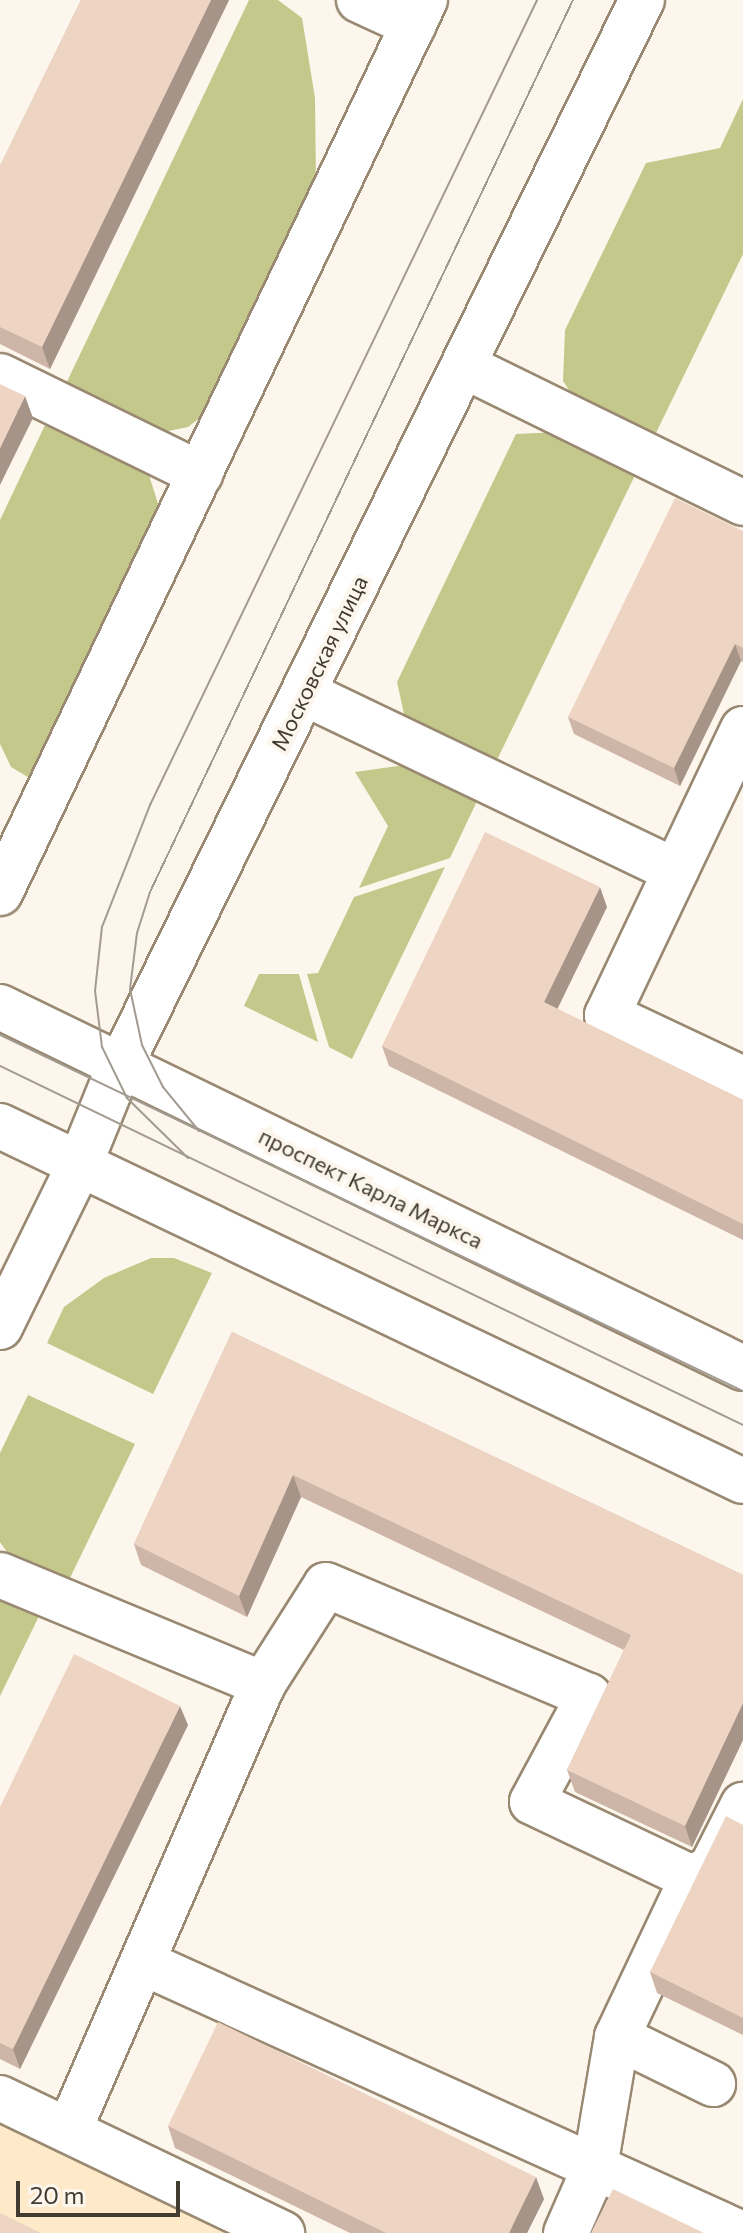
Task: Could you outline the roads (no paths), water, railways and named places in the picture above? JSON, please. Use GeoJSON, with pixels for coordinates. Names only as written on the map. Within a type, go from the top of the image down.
{"type":"FeatureCollection","features":[{"type":"Feature","properties":{"kind":"main road"},"geometry":{"type":"LineString","coordinates":[[0,893],[419,13],[359,0]]}},
{"type":"Feature","properties":{"kind":"main road","name":"Московская улица"},"geometry":{"type":"LineString","coordinates":[[0,1327],[79,1166],[120,1067],[466,367],[642,0]]}},
{"type":"Feature","properties":{"kind":"main road"},"geometry":{"type":"LineString","coordinates":[[466,367],[743,503]]}},
{"type":"Feature","properties":{"kind":"main road"},"geometry":{"type":"LineString","coordinates":[[0,376],[200,474]]}},
{"type":"Feature","properties":{"kind":"main road"},"geometry":{"type":"LineString","coordinates":[[304,693],[676,871]]}},
{"type":"Feature","properties":{"kind":"main road"},"geometry":{"type":"LineString","coordinates":[[743,729],[607,1015],[743,1079]]}},
{"type":"Feature","properties":{"kind":"main road","name":"проспект Карла Маркса"},"geometry":{"type":"LineString","coordinates":[[0,1007],[743,1368]]}},
{"type":"Feature","properties":{"kind":"main road"},"geometry":{"type":"LineString","coordinates":[[0,1126],[743,1481]]}},
{"type":"Feature","properties":{"kind":"main road"},"geometry":{"type":"LineString","coordinates":[[0,1575],[263,1684]]}},
{"type":"Feature","properties":{"kind":"main road"},"geometry":{"type":"LineString","coordinates":[[69,2131],[146,1964],[263,1684],[326,1585],[589,1696],[532,1802],[692,1878]]}},
{"type":"Feature","properties":{"kind":"main road"},"geometry":{"type":"LineString","coordinates":[[566,2233],[595,2167],[617,2037],[692,1878],[711,1868],[743,1805]]}},
{"type":"Feature","properties":{"kind":"main road"},"geometry":{"type":"LineString","coordinates":[[146,1964],[740,2233]]}},
{"type":"Feature","properties":{"kind":"main road"},"geometry":{"type":"LineString","coordinates":[[617,2037],[713,2084]]}},
{"type":"Feature","properties":{"kind":"main road"},"geometry":{"type":"LineString","coordinates":[[0,2098],[282,2233]]}},
{"type":"Feature","properties":{"kind":"tram line"},"geometry":{"type":"LineString","coordinates":[[188,1158],[127,1098],[102,1047],[95,991],[102,927],[150,805],[537,0]]}},
{"type":"Feature","properties":{"kind":"tram line"},"geometry":{"type":"LineString","coordinates":[[199,1131],[163,1087],[142,1045],[130,989],[137,933],[150,892],[573,0]]}},
{"type":"Feature","properties":{"kind":"tram line"},"geometry":{"type":"LineString","coordinates":[[0,1035],[743,1391]]}},
{"type":"Feature","properties":{"kind":"tram line"},"geometry":{"type":"LineString","coordinates":[[0,1066],[743,1425]]}}]}
